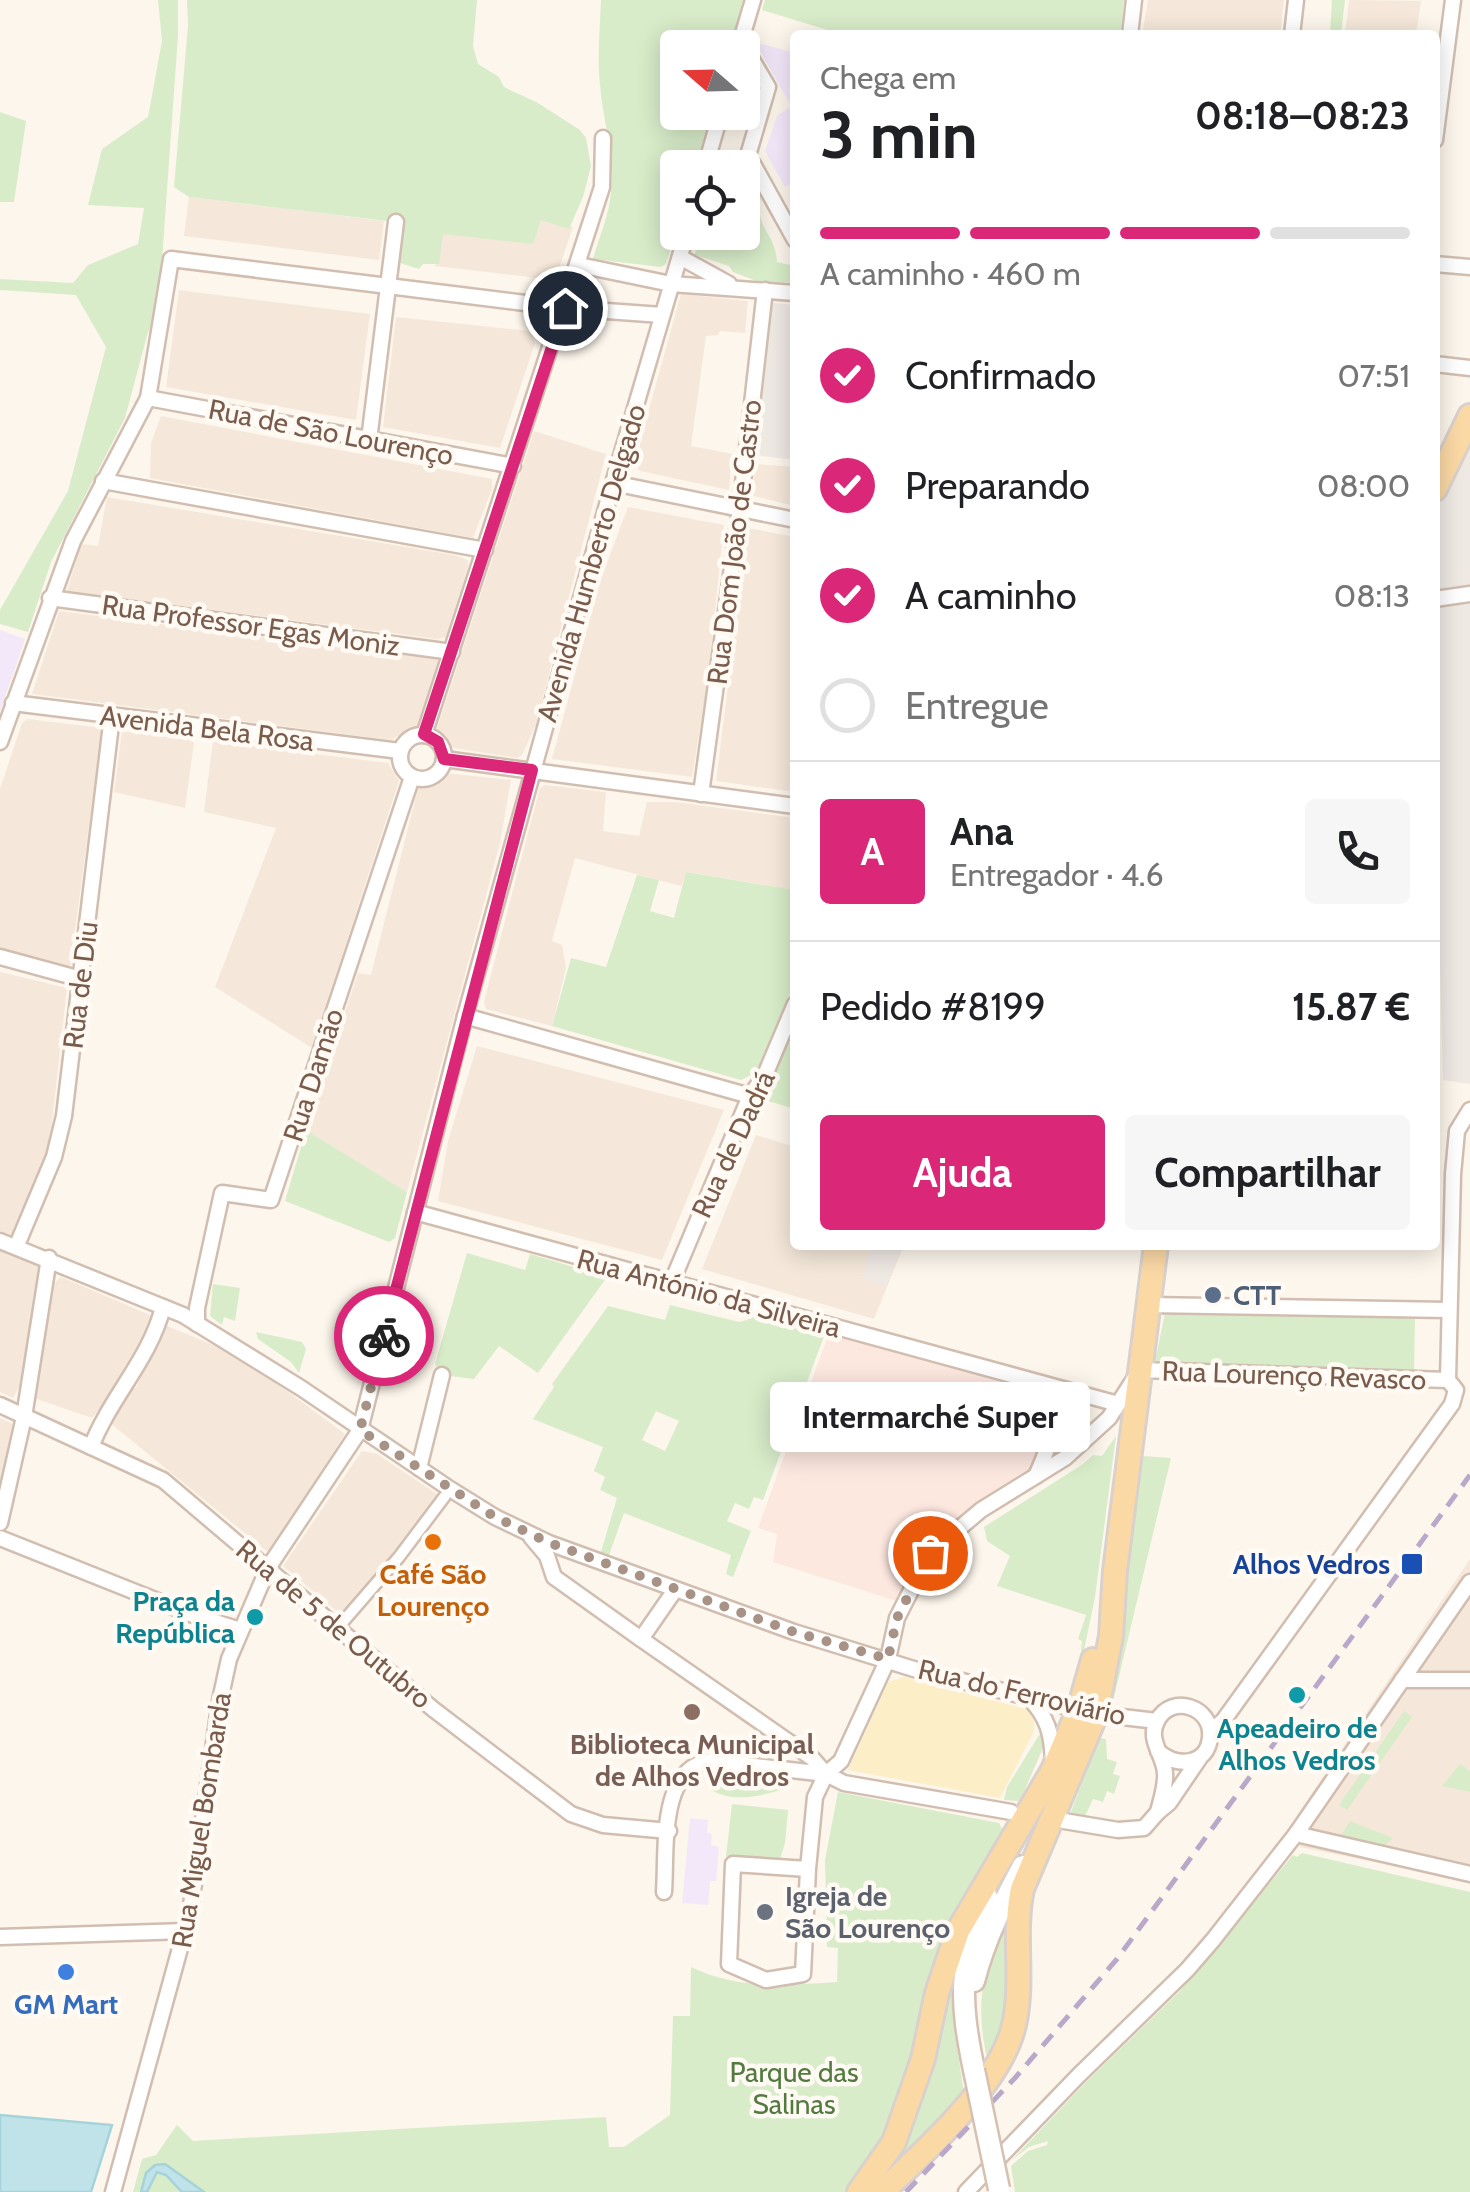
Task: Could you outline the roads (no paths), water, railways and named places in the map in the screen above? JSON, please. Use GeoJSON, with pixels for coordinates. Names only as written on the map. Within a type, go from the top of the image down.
{"type":"FeatureCollection","features":[{"type":"Feature","properties":{"kind":"main road"},"geometry":{"type":"LineString","coordinates":[[1440,479],[1470,416]]}},
{"type":"Feature","properties":{"kind":"main road"},"geometry":{"type":"LineString","coordinates":[[882,2192],[940,2137],[997,2066],[1013,2030],[1019,1903],[1055,1827],[1088,1711],[1116,1571],[1155,1250]]}},
{"type":"Feature","properties":{"kind":"main road"},"geometry":{"type":"LineString","coordinates":[[859,2192],[894,2142],[923,2059],[944,1967],[972,1905],[1006,1854],[1088,1711]]}},
{"type":"Feature","properties":{"kind":"main road"},"geometry":{"type":"LineString","coordinates":[[967,2038],[973,1985],[984,1943],[1023,1866],[1055,1827]]}},
{"type":"Feature","properties":{"kind":"main road"},"geometry":{"type":"LineString","coordinates":[[999,2190],[967,2038],[962,1977],[968,1950],[1006,1854]]}},
{"type":"Feature","properties":{"kind":"street"},"geometry":{"type":"LineString","coordinates":[[744,30],[753,0]]}},
{"type":"Feature","properties":{"kind":"street"},"geometry":{"type":"LineString","coordinates":[[1131,30],[1134,0]]}},
{"type":"Feature","properties":{"kind":"street"},"geometry":{"type":"LineString","coordinates":[[1293,30],[1296,0]]}},
{"type":"Feature","properties":{"kind":"street"},"geometry":{"type":"LineString","coordinates":[[1440,101],[1453,0]]}},
{"type":"Feature","properties":{"kind":"street"},"geometry":{"type":"LineString","coordinates":[[760,75],[768,87],[760,111]]}},
{"type":"Feature","properties":{"kind":"street"},"geometry":{"type":"LineString","coordinates":[[424,734],[579,265],[602,187],[603,138]]}},
{"type":"Feature","properties":{"kind":"street"},"geometry":{"type":"LineString","coordinates":[[760,177],[790,231]]}},
{"type":"Feature","properties":{"kind":"street"},"geometry":{"type":"LineString","coordinates":[[369,440],[396,222]]}},
{"type":"Feature","properties":{"kind":"street","name":"Avenida Humberto Delgado"},"geometry":{"type":"LineString","coordinates":[[268,1568],[360,1430],[532,770],[682,250]]}},
{"type":"Feature","properties":{"kind":"street"},"geometry":{"type":"LineString","coordinates":[[680,257],[734,286]]}},
{"type":"Feature","properties":{"kind":"street"},"geometry":{"type":"LineString","coordinates":[[0,742],[73,541],[148,398],[171,259],[565,308],[662,315]]}},
{"type":"Feature","properties":{"kind":"street"},"geometry":{"type":"LineString","coordinates":[[579,265],[671,284],[790,293]]}},
{"type":"Feature","properties":{"kind":"street"},"geometry":{"type":"LineString","coordinates":[[1440,265],[1470,268]]}},
{"type":"Feature","properties":{"kind":"street","name":"Rua Dom João de Castro"},"geometry":{"type":"LineString","coordinates":[[700,794],[740,510],[764,290]]}},
{"type":"Feature","properties":{"kind":"street"},"geometry":{"type":"LineString","coordinates":[[1440,365],[1470,368]]}},
{"type":"Feature","properties":{"kind":"street","name":"Rua de São Lourenço"},"geometry":{"type":"LineString","coordinates":[[148,398],[513,466]]}},
{"type":"Feature","properties":{"kind":"street"},"geometry":{"type":"LineString","coordinates":[[103,481],[485,550]]}},
{"type":"Feature","properties":{"kind":"street"},"geometry":{"type":"LineString","coordinates":[[613,482],[790,519]]}},
{"type":"Feature","properties":{"kind":"street"},"geometry":{"type":"LineString","coordinates":[[1440,598],[1470,594]]}},
{"type":"Feature","properties":{"kind":"street","name":"Rua Professor Egas Moniz"},"geometry":{"type":"LineString","coordinates":[[50,598],[452,652]]}},
{"type":"Feature","properties":{"kind":"street","name":"Avenida Bela Rosa"},"geometry":{"type":"LineString","coordinates":[[13,703],[400,752]]}},
{"type":"Feature","properties":{"kind":"street","name":"Rua de Diu"},"geometry":{"type":"LineString","coordinates":[[16,1245],[54,1158],[61,1130],[112,716]]}},
{"type":"Feature","properties":{"kind":"street"},"geometry":{"type":"LineString","coordinates":[[424,734],[438,742],[444,759],[430,778],[412,777],[403,770],[400,752],[412,737],[424,734]]}},
{"type":"Feature","properties":{"kind":"street"},"geometry":{"type":"LineString","coordinates":[[444,759],[790,805]]}},
{"type":"Feature","properties":{"kind":"street","name":"Rua Damão"},"geometry":{"type":"LineString","coordinates":[[197,1324],[222,1192],[271,1200],[412,777]]}},
{"type":"Feature","properties":{"kind":"street"},"geometry":{"type":"LineString","coordinates":[[0,957],[80,979]]}},
{"type":"Feature","properties":{"kind":"street"},"geometry":{"type":"LineString","coordinates":[[465,1016],[750,1096]]}},
{"type":"Feature","properties":{"kind":"street","name":"Rua de Dadrá"},"geometry":{"type":"LineString","coordinates":[[671,1284],[750,1096],[765,1075],[790,1016]]}},
{"type":"Feature","properties":{"kind":"street"},"geometry":{"type":"LineString","coordinates":[[1210,1731],[1223,1722],[1452,1404],[1456,1390],[1448,1380],[1448,1310],[1457,1131],[1470,1110]]}},
{"type":"Feature","properties":{"kind":"street","name":"Rua António da Silveira"},"geometry":{"type":"LineString","coordinates":[[415,1212],[1118,1404]]}},
{"type":"Feature","properties":{"kind":"street","name":"Rua do Ferroviário"},"geometry":{"type":"LineString","coordinates":[[0,1240],[197,1324],[495,1517],[587,1558],[794,1632],[917,1670],[1088,1711],[1157,1721]]}},
{"type":"Feature","properties":{"kind":"street"},"geometry":{"type":"LineString","coordinates":[[0,1523],[24,1417],[48,1258]]}},
{"type":"Feature","properties":{"kind":"street"},"geometry":{"type":"LineString","coordinates":[[1148,1305],[1448,1310]]}},
{"type":"Feature","properties":{"kind":"street"},"geometry":{"type":"LineString","coordinates":[[91,1447],[110,1404],[152,1343],[163,1307]]}},
{"type":"Feature","properties":{"kind":"street"},"geometry":{"type":"LineString","coordinates":[[808,1869],[733,1864],[729,1964],[766,1980],[803,1974],[815,1798],[826,1774],[841,1760],[888,1659],[897,1618],[930,1553],[981,1510],[1065,1458],[1110,1418],[1140,1370]]}},
{"type":"Feature","properties":{"kind":"street","name":"Rua Lourenço Revasco"},"geometry":{"type":"LineString","coordinates":[[1140,1370],[1448,1380]]}},
{"type":"Feature","properties":{"kind":"street","name":"Rua António da Silveira"},"geometry":{"type":"LineString","coordinates":[[1004,1373],[1027,1384],[1042,1399],[1052,1418],[1049,1442],[1036,1476]]}},
{"type":"Feature","properties":{"kind":"street"},"geometry":{"type":"LineString","coordinates":[[419,1468],[442,1375]]}},
{"type":"Feature","properties":{"kind":"street","name":"Rua de 5 de Outubro"},"geometry":{"type":"LineString","coordinates":[[0,1405],[164,1480],[433,1709],[570,1814],[603,1825],[669,1832]]}},
{"type":"Feature","properties":{"kind":"street"},"geometry":{"type":"LineString","coordinates":[[341,1624],[400,1557],[445,1496]]}},
{"type":"Feature","properties":{"kind":"street"},"geometry":{"type":"LineString","coordinates":[[527,1532],[546,1556],[554,1577],[812,1758],[826,1774]]}},
{"type":"Feature","properties":{"kind":"street"},"geometry":{"type":"LineString","coordinates":[[0,1538],[193,1616],[240,1630]]}},
{"type":"Feature","properties":{"kind":"street","name":"Rua Miguel Bombarda"},"geometry":{"type":"LineString","coordinates":[[114,2192],[186,1931],[223,1684],[240,1630],[268,1568]]}},
{"type":"Feature","properties":{"kind":"street"},"geometry":{"type":"LineString","coordinates":[[966,2192],[1078,2074],[1187,1970],[1296,1834],[1470,1582]]}},
{"type":"Feature","properties":{"kind":"street"},"geometry":{"type":"LineString","coordinates":[[641,1640],[675,1590]]}},
{"type":"Feature","properties":{"kind":"street"},"geometry":{"type":"LineString","coordinates":[[1402,1680],[1470,1680]]}},
{"type":"Feature","properties":{"kind":"street"},"geometry":{"type":"LineString","coordinates":[[1028,1696],[1043,1712],[1050,1729],[1053,1770]]}},
{"type":"Feature","properties":{"kind":"street"},"geometry":{"type":"LineString","coordinates":[[1055,1827],[1144,1828],[1169,1803],[1207,1749],[1210,1731],[1203,1714],[1186,1706],[1168,1709],[1153,1732],[1165,1770],[1158,1812]]}},
{"type":"Feature","properties":{"kind":"street"},"geometry":{"type":"LineString","coordinates":[[1158,1750],[1173,1762],[1183,1763],[1201,1756]]}},
{"type":"Feature","properties":{"kind":"street"},"geometry":{"type":"LineString","coordinates":[[664,1892],[676,1786],[687,1769],[699,1762],[826,1774],[844,1783],[1011,1812]]}},
{"type":"Feature","properties":{"kind":"street"},"geometry":{"type":"LineString","coordinates":[[1296,1834],[1470,1874]]}},
{"type":"Feature","properties":{"kind":"street"},"geometry":{"type":"LineString","coordinates":[[0,1938],[186,1931]]}},
{"type":"Feature","properties":{"kind":"water"},"geometry":{"type":"Polygon","coordinates":[[[0,2115],[112,2125],[91,2192],[0,2192],[0,2115]]]}},
{"type":"Feature","properties":{"kind":"water"},"geometry":{"type":"Polygon","coordinates":[[[165,2164],[204,2192],[182,2192],[166,2175],[157,2172],[147,2192],[141,2192],[146,2173],[155,2165],[165,2164]]]}},
{"type":"Feature","properties":{"kind":"railway"},"geometry":{"type":"LineString","coordinates":[[906,2192],[1015,2078],[1117,1959],[1470,1475]]}},
{"type":"Feature","properties":{"kind":"place","name":"CTT"},"geometry":{"type":"Point","coordinates":[1213,1295]}},
{"type":"Feature","properties":{"kind":"place","name":"Café São Lourenço"},"geometry":{"type":"Point","coordinates":[433,1542]}},
{"type":"Feature","properties":{"kind":"place","name":"Intermarché Super"},"geometry":{"type":"Point","coordinates":[930,1553]}},
{"type":"Feature","properties":{"kind":"place","name":"Alhos Vedros"},"geometry":{"type":"Point","coordinates":[1412,1564]}},
{"type":"Feature","properties":{"kind":"place","name":"Praça da República"},"geometry":{"type":"Point","coordinates":[255,1617]}},
{"type":"Feature","properties":{"kind":"place","name":"Apeadeiro de Alhos Vedros"},"geometry":{"type":"Point","coordinates":[1297,1695]}},
{"type":"Feature","properties":{"kind":"place","name":"Biblioteca Municipal de Alhos Vedros"},"geometry":{"type":"Point","coordinates":[692,1712]}},
{"type":"Feature","properties":{"kind":"place","name":"Igreja de São Lourenço"},"geometry":{"type":"Point","coordinates":[765,1912]}},
{"type":"Feature","properties":{"kind":"place","name":"GM Mart"},"geometry":{"type":"Point","coordinates":[66,1972]}},
{"type":"Feature","properties":{"kind":"park label","name":"Parque das Salinas"},"geometry":{"type":"Point","coordinates":[794,2088]}}]}
